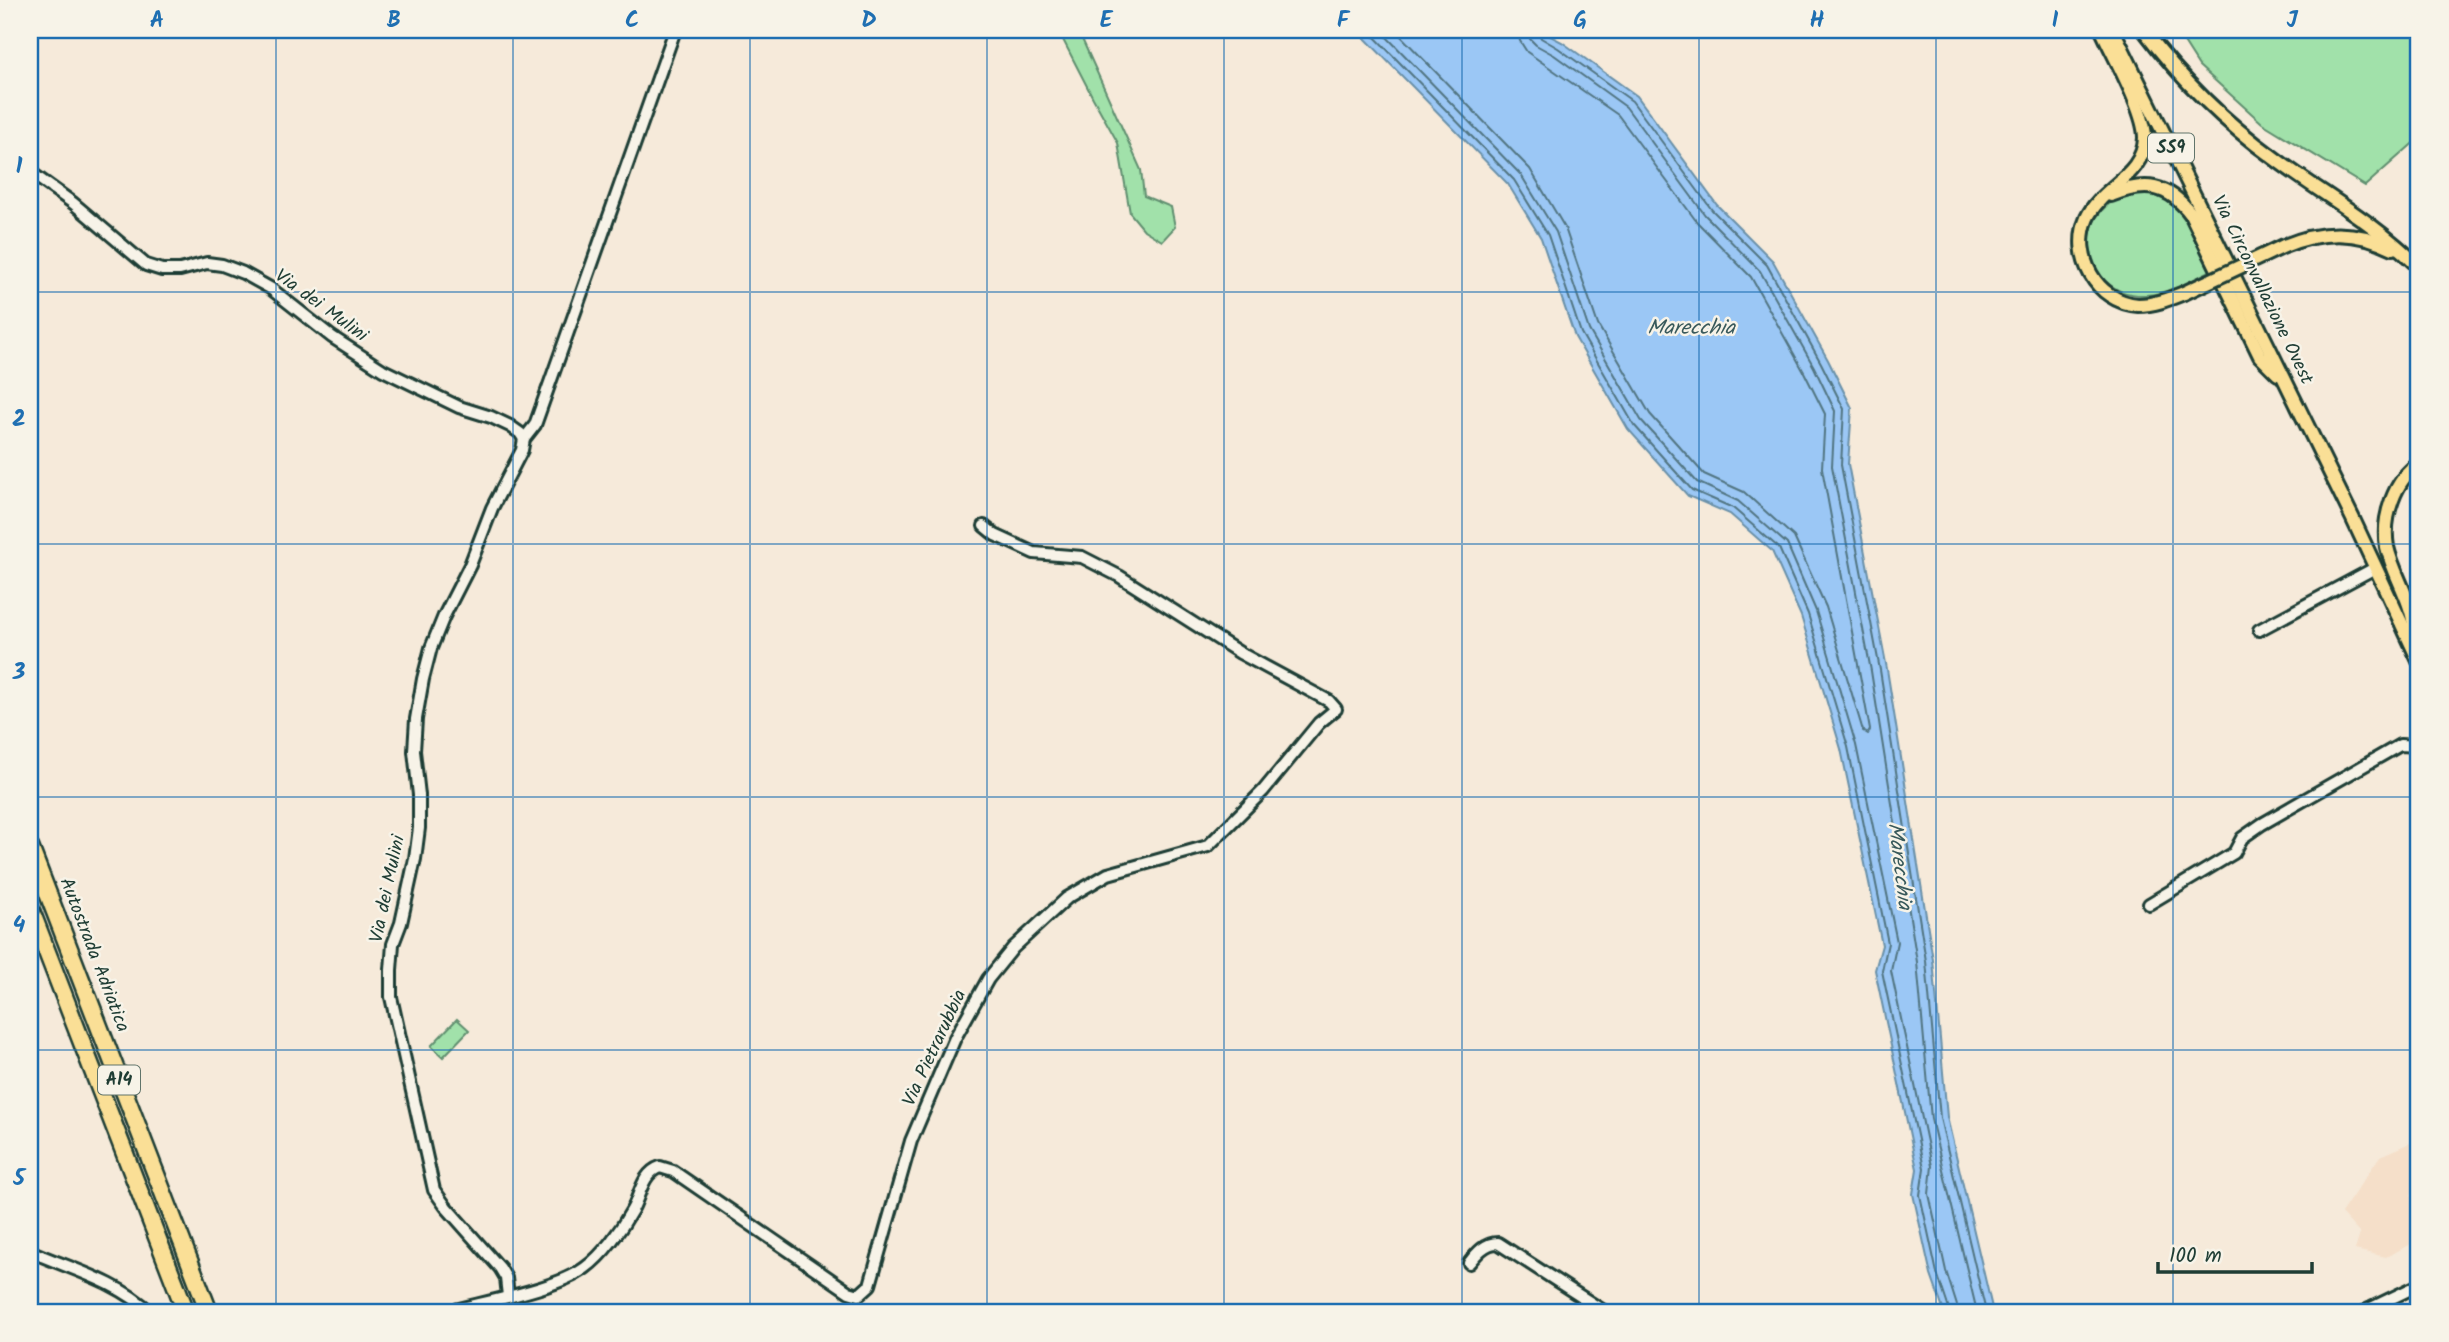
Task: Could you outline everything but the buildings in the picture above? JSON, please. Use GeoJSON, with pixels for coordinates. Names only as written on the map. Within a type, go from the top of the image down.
{"type":"FeatureCollection","features":[{"type":"Feature","properties":{"kind":"highway","name":"Autostrada Adriatica"},"geometry":{"type":"LineString","coordinates":[[30,847],[209,1312]]}},
{"type":"Feature","properties":{"kind":"highway","name":"A14"},"geometry":{"type":"LineString","coordinates":[[30,908],[186,1312]]}},
{"type":"Feature","properties":{"kind":"main road"},"geometry":{"type":"LineString","coordinates":[[2102,30],[2140,114],[2145,138],[2141,157],[2129,174],[2094,207],[2087,218],[2082,235],[2082,253],[2088,272],[2101,289],[2117,300],[2137,305],[2162,302],[2303,237],[2325,233],[2347,233],[2378,241],[2398,251],[2418,266]]}},
{"type":"Feature","properties":{"kind":"main road","name":"Via Circonvallazione Ovest"},"geometry":{"type":"LineString","coordinates":[[2113,30],[2287,383],[2417,656]]}},
{"type":"Feature","properties":{"kind":"main road"},"geometry":{"type":"LineString","coordinates":[[2144,30],[2198,94],[2234,127],[2274,159],[2392,240],[2418,266]]}},
{"type":"Feature","properties":{"kind":"main road"},"geometry":{"type":"LineString","coordinates":[[2104,198],[2130,187],[2150,186],[2169,192],[2182,201],[2191,214],[2260,356],[2287,383]]}},
{"type":"Feature","properties":{"kind":"main road"},"geometry":{"type":"LineString","coordinates":[[2417,656],[2414,624],[2387,547],[2386,525],[2391,502],[2400,483],[2419,464]]}},
{"type":"Feature","properties":{"kind":"street","name":"Via dei Mulini"},"geometry":{"type":"LineString","coordinates":[[508,1296],[506,1278],[500,1268],[434,1190],[391,997],[393,944],[401,923],[419,828],[419,795],[414,751],[416,719],[431,648],[470,565],[492,508],[522,450],[524,439],[535,425],[675,30]]}},
{"type":"Feature","properties":{"kind":"street","name":"Via dei Mulini"},"geometry":{"type":"LineString","coordinates":[[30,172],[73,203],[146,265],[162,270],[180,270],[207,263],[243,273],[270,288],[355,354],[424,392],[510,426],[524,439]]}},
{"type":"Feature","properties":{"kind":"street","name":"Via Pietrarubbia"},"geometry":{"type":"LineString","coordinates":[[447,1312],[563,1280],[584,1269],[600,1254],[631,1212],[648,1174],[660,1167],[673,1171],[849,1292],[859,1295],[865,1291],[870,1285],[911,1141],[968,1011],[1004,958],[1067,898],[1108,874],[1208,846],[1263,791],[1312,730],[1336,709],[1329,701],[1240,653],[1082,557],[1034,553],[995,535],[984,526]]}},
{"type":"Feature","properties":{"kind":"street"},"geometry":{"type":"LineString","coordinates":[[2259,630],[2375,568]]}},
{"type":"Feature","properties":{"kind":"street"},"geometry":{"type":"LineString","coordinates":[[2149,904],[2234,853],[2242,838],[2262,824],[2400,745],[2419,746]]}},
{"type":"Feature","properties":{"kind":"street"},"geometry":{"type":"LineString","coordinates":[[1469,1263],[1480,1249],[1498,1243],[1605,1312]]}},
{"type":"Feature","properties":{"kind":"street"},"geometry":{"type":"LineString","coordinates":[[30,1251],[121,1290],[138,1300],[150,1312]]}},
{"type":"Feature","properties":{"kind":"street"},"geometry":{"type":"LineString","coordinates":[[2367,1310],[2419,1285]]}},
{"type":"Feature","properties":{"kind":"shaded area"},"geometry":{"type":"Polygon","coordinates":[[[2419,1139],[2419,1184],[2411,1196],[2412,1204],[2419,1215],[2419,1240],[2386,1257],[2355,1250],[2360,1234],[2341,1213],[2380,1156],[2419,1139]]]}},
{"type":"Feature","properties":{"kind":"green space"},"geometry":{"type":"Polygon","coordinates":[[[1058,30],[1078,30],[1141,170],[1144,196],[1171,207],[1175,227],[1162,241],[1144,230],[1130,213],[1118,143],[1058,30]]]}},
{"type":"Feature","properties":{"kind":"green space"},"geometry":{"type":"Polygon","coordinates":[[[2176,30],[2419,30],[2419,138],[2365,186],[2262,123],[2199,66],[2176,30]]]}},
{"type":"Feature","properties":{"kind":"green space"},"geometry":{"type":"Polygon","coordinates":[[[2147,192],[2161,197],[2182,212],[2195,232],[2212,270],[2171,289],[2146,295],[2123,292],[2105,281],[2094,265],[2090,246],[2092,227],[2102,210],[2121,197],[2147,192]]]}},
{"type":"Feature","properties":{"kind":"green space"},"geometry":{"type":"Polygon","coordinates":[[[457,1019],[469,1030],[443,1057],[431,1046],[457,1019]]]}},
{"type":"Feature","properties":{"kind":"water","name":"Marecchia"},"geometry":{"type":"Polygon","coordinates":[[[1357,30],[1539,30],[1562,42],[1637,96],[1717,205],[1773,261],[1852,408],[1848,464],[1887,669],[1933,960],[1947,1117],[1993,1312],[1944,1312],[1931,1275],[1913,1194],[1917,1169],[1875,970],[1882,945],[1841,749],[1801,616],[1772,551],[1730,514],[1688,496],[1628,429],[1575,337],[1541,238],[1508,184],[1357,30]]]}}]}
